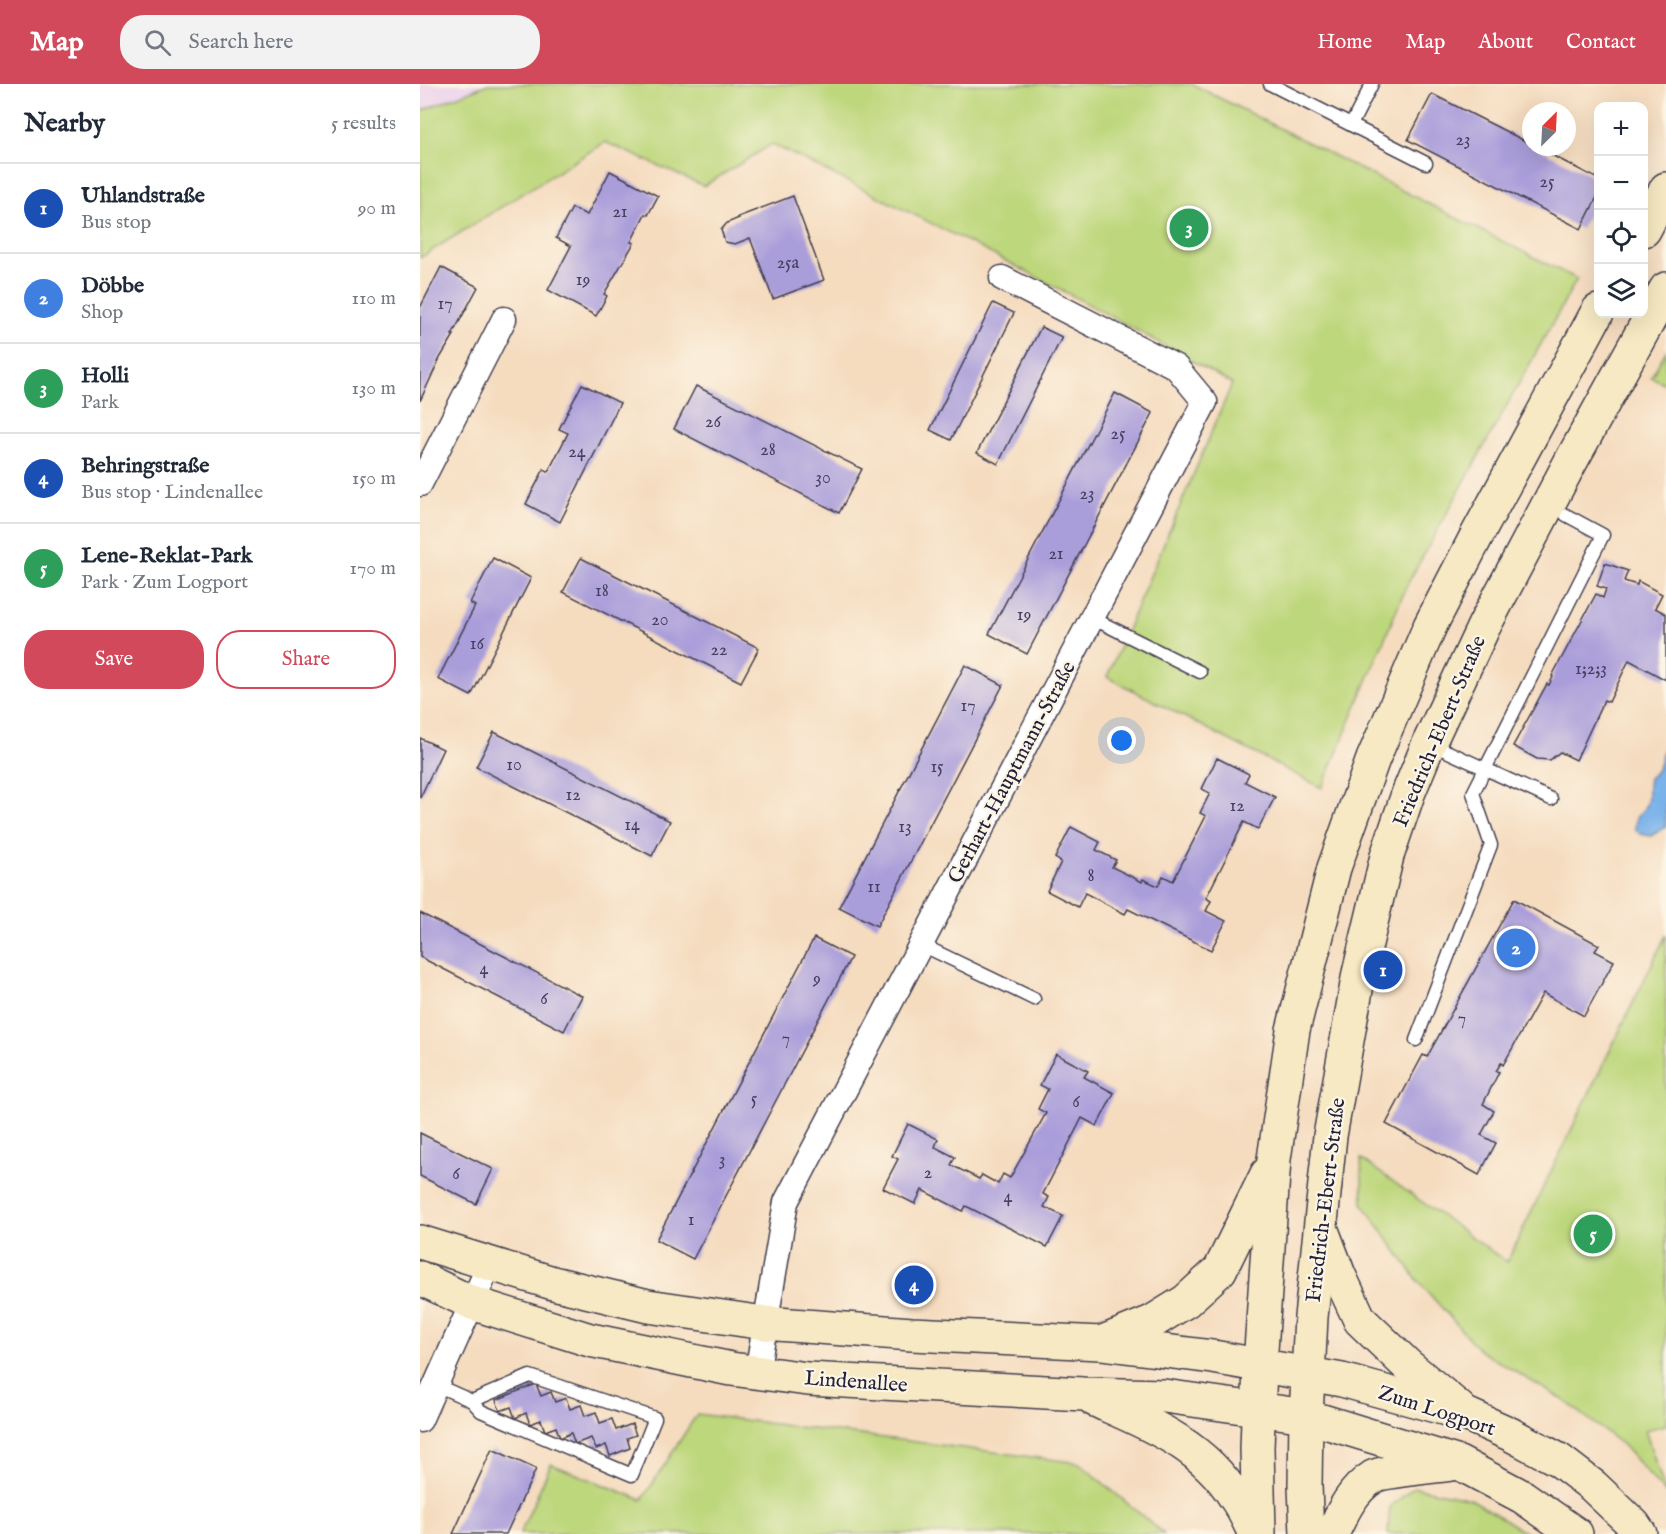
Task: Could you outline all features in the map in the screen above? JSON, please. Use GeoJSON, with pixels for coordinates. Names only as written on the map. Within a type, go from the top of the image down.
{"type":"FeatureCollection","features":[{"type":"Feature","properties":{"kind":"main road"},"geometry":{"type":"LineString","coordinates":[[1648,223],[1666,189]]}},
{"type":"Feature","properties":{"kind":"main road","name":"Friedrich-Ebert-Straße"},"geometry":{"type":"LineString","coordinates":[[1307,1534],[1306,1416],[1311,1317],[1322,1230],[1330,1136],[1359,973],[1387,856],[1408,794],[1429,743],[1484,626],[1666,289]]}},
{"type":"Feature","properties":{"kind":"main road"},"geometry":{"type":"LineString","coordinates":[[1257,1534],[1258,1409],[1274,1159],[1293,1030],[1334,868],[1373,759],[1430,626],[1595,318]]}},
{"type":"Feature","properties":{"kind":"main road"},"geometry":{"type":"LineString","coordinates":[[1101,1342],[1152,1322],[1186,1301],[1220,1270],[1274,1159]]}},
{"type":"Feature","properties":{"kind":"main road"},"geometry":{"type":"LineString","coordinates":[[1322,1230],[1339,1275],[1360,1320],[1406,1364],[1468,1415]]}},
{"type":"Feature","properties":{"kind":"main road"},"geometry":{"type":"LineString","coordinates":[[420,1242],[553,1283],[648,1306],[764,1323],[901,1333],[1101,1342],[1308,1374]]}},
{"type":"Feature","properties":{"kind":"main road","name":"Lindenallee"},"geometry":{"type":"LineString","coordinates":[[420,1278],[472,1303],[590,1340],[757,1373],[820,1380],[1164,1396],[1306,1416]]}},
{"type":"Feature","properties":{"kind":"main road","name":"Zum Logport"},"geometry":{"type":"LineString","coordinates":[[1308,1374],[1342,1380],[1468,1415],[1510,1434],[1560,1460],[1593,1486],[1634,1525],[1640,1534]]}},
{"type":"Feature","properties":{"kind":"main road"},"geometry":{"type":"LineString","coordinates":[[1083,1394],[1172,1435],[1200,1455],[1235,1495],[1257,1534]]}},
{"type":"Feature","properties":{"kind":"main road","name":"Zum Logport"},"geometry":{"type":"LineString","coordinates":[[1306,1416],[1459,1463],[1523,1497],[1576,1534]]}},
{"type":"Feature","properties":{"kind":"main road"},"geometry":{"type":"LineString","coordinates":[[1332,1534],[1342,1512],[1354,1495],[1374,1476],[1459,1463]]}},
{"type":"Feature","properties":{"kind":"street","name":"Gerhart-Hauptmann-Straße"},"geometry":{"type":"LineString","coordinates":[[757,1373],[786,1202],[1206,402],[1176,367],[1002,278]]}},
{"type":"Feature","properties":{"kind":"street"},"geometry":{"type":"LineString","coordinates":[[420,484],[504,319]]}},
{"type":"Feature","properties":{"kind":"street"},"geometry":{"type":"LineString","coordinates":[[420,1420],[490,1263]]}},
{"type":"Feature","properties":{"kind":"lane"},"geometry":{"type":"LineString","coordinates":[[1270,84],[1426,163]]}},
{"type":"Feature","properties":{"kind":"lane"},"geometry":{"type":"LineString","coordinates":[[1352,126],[1372,84]]}},
{"type":"Feature","properties":{"kind":"lane"},"geometry":{"type":"LineString","coordinates":[[1416,1040],[1491,845],[1473,793],[1603,535],[1566,516]]}},
{"type":"Feature","properties":{"kind":"lane"},"geometry":{"type":"LineString","coordinates":[[1092,618],[1200,672]]}},
{"type":"Feature","properties":{"kind":"lane"},"geometry":{"type":"LineString","coordinates":[[1429,743],[1551,799]]}},
{"type":"Feature","properties":{"kind":"lane"},"geometry":{"type":"LineString","coordinates":[[920,944],[1034,999]]}},
{"type":"Feature","properties":{"kind":"lane"},"geometry":{"type":"LineString","coordinates":[[436,1385],[472,1401],[481,1411],[632,1475],[656,1418],[530,1377],[472,1401]]}},
{"type":"Feature","properties":{"kind":"shaded area"},"geometry":{"type":"Polygon","coordinates":[[[420,84],[490,84],[420,112],[420,84]]]}},
{"type":"Feature","properties":{"kind":"green space"},"geometry":{"type":"Polygon","coordinates":[[[488,84],[1192,84],[1577,279],[1407,585],[1322,788],[1107,677],[1232,384],[1061,290],[772,144],[704,186],[605,142],[420,258],[420,111],[488,84]]]}},
{"type":"Feature","properties":{"kind":"green space"},"geometry":{"type":"Polygon","coordinates":[[[1666,351],[1666,384],[1651,377],[1666,351]]]}},
{"type":"Feature","properties":{"kind":"green space"},"geometry":{"type":"Polygon","coordinates":[[[1666,935],[1666,1425],[1645,1430],[1666,1494],[1623,1445],[1562,1399],[1480,1351],[1418,1281],[1363,1204],[1361,1159],[1507,1262],[1666,935]]]}},
{"type":"Feature","properties":{"kind":"green space"},"geometry":{"type":"Polygon","coordinates":[[[697,1414],[1079,1463],[1164,1534],[520,1534],[551,1464],[642,1500],[697,1414]]]}},
{"type":"Feature","properties":{"kind":"green space"},"geometry":{"type":"Polygon","coordinates":[[[1414,1487],[1471,1499],[1528,1534],[1388,1534],[1390,1507],[1414,1487]]]}},
{"type":"Feature","properties":{"kind":"water"},"geometry":{"type":"Polygon","coordinates":[[[1666,740],[1666,827],[1651,836],[1640,834],[1635,829],[1636,818],[1647,803],[1649,778],[1657,770],[1666,740]]]}},
{"type":"Feature","properties":{"kind":"building"},"geometry":{"type":"Polygon","coordinates":[[[1432,94],[1522,139],[1522,156],[1553,156],[1594,177],[1594,203],[1581,229],[1408,140],[1432,94]]]}},
{"type":"Feature","properties":{"kind":"building"},"geometry":{"type":"Polygon","coordinates":[[[610,171],[658,196],[648,215],[645,214],[631,242],[634,243],[604,294],[607,296],[596,316],[548,290],[571,246],[556,238],[572,208],[587,215],[610,171]]]}},
{"type":"Feature","properties":{"kind":"building"},"geometry":{"type":"Polygon","coordinates":[[[793,196],[824,280],[773,299],[750,238],[735,244],[725,242],[721,230],[727,223],[738,217],[793,196]]]}},
{"type":"Feature","properties":{"kind":"building"},"geometry":{"type":"Polygon","coordinates":[[[441,267],[478,287],[420,401],[420,308],[441,267]]]}},
{"type":"Feature","properties":{"kind":"building"},"geometry":{"type":"Polygon","coordinates":[[[993,303],[1014,313],[951,440],[930,430],[993,303]]]}},
{"type":"Feature","properties":{"kind":"building"},"geometry":{"type":"Polygon","coordinates":[[[1041,327],[1062,337],[998,464],[977,453],[1041,327]]]}},
{"type":"Feature","properties":{"kind":"building"},"geometry":{"type":"Polygon","coordinates":[[[582,384],[620,403],[560,522],[526,504],[544,469],[548,472],[568,433],[559,429],[582,384]]]}},
{"type":"Feature","properties":{"kind":"building"},"geometry":{"type":"Polygon","coordinates":[[[696,386],[862,469],[839,513],[674,429],[696,386]]]}},
{"type":"Feature","properties":{"kind":"building"},"geometry":{"type":"Polygon","coordinates":[[[1115,393],[1153,413],[1027,654],[989,634],[1115,393]]]}},
{"type":"Feature","properties":{"kind":"building"},"geometry":{"type":"Polygon","coordinates":[[[493,558],[531,578],[471,696],[438,679],[475,606],[470,603],[493,558]]]}},
{"type":"Feature","properties":{"kind":"building"},"geometry":{"type":"Polygon","coordinates":[[[581,558],[759,648],[741,682],[563,592],[581,558]]]}},
{"type":"Feature","properties":{"kind":"building"},"geometry":{"type":"Polygon","coordinates":[[[1605,563],[1628,571],[1624,581],[1637,585],[1638,581],[1662,594],[1655,608],[1666,614],[1666,680],[1629,660],[1609,702],[1604,700],[1576,760],[1560,752],[1550,760],[1537,759],[1513,746],[1547,684],[1549,685],[1596,594],[1603,598],[1606,589],[1597,586],[1605,563]]]}},
{"type":"Feature","properties":{"kind":"building"},"geometry":{"type":"Polygon","coordinates":[[[965,665],[1003,685],[877,926],[839,907],[965,665]]]}},
{"type":"Feature","properties":{"kind":"building"},"geometry":{"type":"Polygon","coordinates":[[[494,732],[670,821],[652,856],[476,767],[494,732]]]}},
{"type":"Feature","properties":{"kind":"building"},"geometry":{"type":"Polygon","coordinates":[[[420,738],[443,749],[420,798],[420,738]]]}},
{"type":"Feature","properties":{"kind":"building"},"geometry":{"type":"Polygon","coordinates":[[[1217,758],[1249,774],[1245,782],[1275,797],[1258,829],[1244,822],[1206,898],[1211,901],[1206,911],[1226,921],[1211,950],[1128,909],[1125,914],[1085,893],[1078,907],[1047,891],[1061,862],[1055,858],[1071,827],[1100,842],[1096,850],[1116,860],[1112,867],[1142,882],[1143,879],[1158,886],[1163,876],[1173,881],[1206,816],[1200,813],[1210,793],[1202,789],[1217,758]]]}},
{"type":"Feature","properties":{"kind":"building"},"geometry":{"type":"Polygon","coordinates":[[[1514,899],[1599,945],[1595,951],[1614,961],[1584,1016],[1543,993],[1503,1065],[1501,1063],[1496,1071],[1499,1072],[1483,1104],[1494,1111],[1481,1135],[1496,1143],[1479,1175],[1386,1124],[1423,1055],[1427,1057],[1514,899]]]}},
{"type":"Feature","properties":{"kind":"building"},"geometry":{"type":"Polygon","coordinates":[[[420,913],[582,996],[564,1031],[420,957],[420,913]]]}},
{"type":"Feature","properties":{"kind":"building"},"geometry":{"type":"Polygon","coordinates":[[[814,938],[851,957],[693,1259],[656,1240],[814,938]]]}},
{"type":"Feature","properties":{"kind":"building"},"geometry":{"type":"Polygon","coordinates":[[[1056,1054],[1088,1071],[1084,1077],[1114,1093],[1097,1126],[1082,1118],[1043,1194],[1049,1197],[1044,1207],[1063,1216],[1047,1247],[966,1206],[963,1211],[922,1190],[915,1204],[883,1188],[898,1159],[892,1156],[908,1124],[938,1139],[935,1147],[955,1157],[951,1165],[979,1179],[982,1175],[998,1184],[1003,1174],[1010,1178],[1046,1113],[1038,1109],[1048,1089],[1040,1085],[1056,1054]]]}},
{"type":"Feature","properties":{"kind":"building"},"geometry":{"type":"Polygon","coordinates":[[[420,1133],[493,1169],[476,1204],[420,1176],[420,1133]]]}},
{"type":"Feature","properties":{"kind":"building"},"geometry":{"type":"Polygon","coordinates":[[[536,1384],[541,1396],[551,1392],[555,1402],[566,1398],[570,1409],[581,1405],[585,1416],[596,1412],[600,1423],[612,1419],[616,1430],[632,1424],[636,1435],[627,1438],[630,1448],[610,1456],[606,1445],[596,1449],[591,1438],[575,1444],[571,1433],[560,1438],[556,1427],[545,1431],[541,1420],[530,1424],[526,1413],[515,1418],[511,1407],[500,1411],[496,1400],[536,1384]]]}},
{"type":"Feature","properties":{"kind":"building"},"geometry":{"type":"Polygon","coordinates":[[[492,1449],[536,1469],[506,1534],[453,1534],[492,1449]]]}},
{"type":"Feature","properties":{"kind":"place","name":"Holli"},"geometry":{"type":"Point","coordinates":[1189,228]}},
{"type":"Feature","properties":{"kind":"place","name":"Döbbe"},"geometry":{"type":"Point","coordinates":[1516,948]}},
{"type":"Feature","properties":{"kind":"place","name":"Uhlandstraße"},"geometry":{"type":"Point","coordinates":[1383,970]}},
{"type":"Feature","properties":{"kind":"place","name":"Lene-Reklat-Park"},"geometry":{"type":"Point","coordinates":[1593,1234]}},
{"type":"Feature","properties":{"kind":"place","name":"Behringstraße"},"geometry":{"type":"Point","coordinates":[914,1285]}}]}
